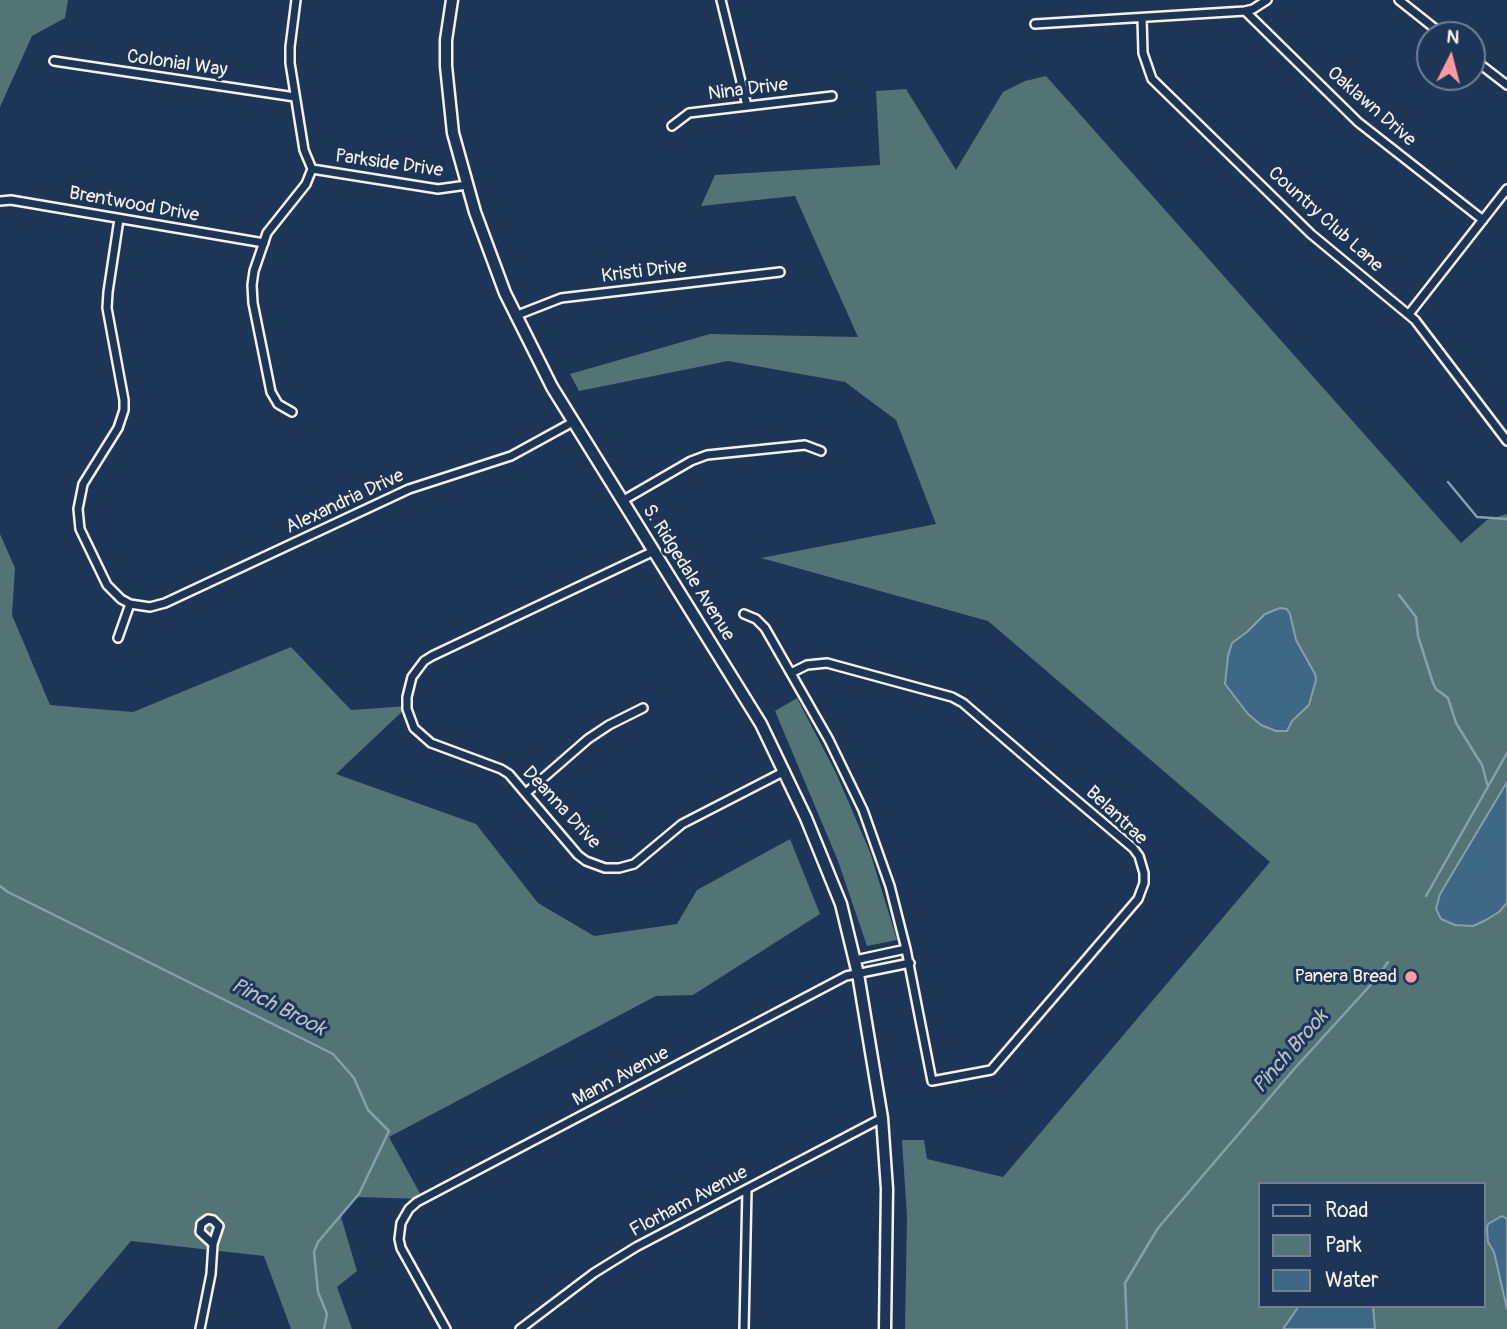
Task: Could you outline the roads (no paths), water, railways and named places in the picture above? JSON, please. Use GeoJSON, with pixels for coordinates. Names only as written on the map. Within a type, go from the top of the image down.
{"type":"FeatureCollection","features":[{"type":"Feature","properties":{"kind":"main road","name":"S. Ridgedale Avenue"},"geometry":{"type":"LineString","coordinates":[[452,0],[446,40],[453,133],[491,256],[515,316],[573,422],[761,724],[785,771],[841,904],[859,974],[882,1118],[886,1174],[885,1329]]}},
{"type":"Feature","properties":{"kind":"street","name":"Parkside Drive"},"geometry":{"type":"LineString","coordinates":[[296,0],[290,47],[304,150],[312,169],[438,189],[467,185]]}},
{"type":"Feature","properties":{"kind":"street"},"geometry":{"type":"LineString","coordinates":[[721,0],[747,106]]}},
{"type":"Feature","properties":{"kind":"street"},"geometry":{"type":"LineString","coordinates":[[1035,24],[1245,11],[1266,0]]}},
{"type":"Feature","properties":{"kind":"street"},"geometry":{"type":"LineString","coordinates":[[1399,0],[1425,21]]}},
{"type":"Feature","properties":{"kind":"street","name":"Oaklawn Drive"},"geometry":{"type":"LineString","coordinates":[[1245,11],[1358,122],[1483,220]]}},
{"type":"Feature","properties":{"kind":"street","name":"Country Club Lane"},"geometry":{"type":"LineString","coordinates":[[1142,18],[1143,53],[1152,79],[1311,234],[1415,320],[1507,441]]}},
{"type":"Feature","properties":{"kind":"street","name":"Colonial Way"},"geometry":{"type":"LineString","coordinates":[[54,61],[295,97]]}},
{"type":"Feature","properties":{"kind":"street"},"geometry":{"type":"LineString","coordinates":[[1486,69],[1507,85]]}},
{"type":"Feature","properties":{"kind":"street","name":"Nina Drive"},"geometry":{"type":"LineString","coordinates":[[672,126],[689,113],[832,96]]}},
{"type":"Feature","properties":{"kind":"street"},"geometry":{"type":"LineString","coordinates":[[292,412],[278,404],[271,393],[253,303],[254,271],[275,221],[306,184],[312,169]]}},
{"type":"Feature","properties":{"kind":"street"},"geometry":{"type":"LineString","coordinates":[[1409,314],[1507,189]]}},
{"type":"Feature","properties":{"kind":"street","name":"Brentwood Drive"},"geometry":{"type":"LineString","coordinates":[[0,201],[11,200],[264,243]]}},
{"type":"Feature","properties":{"kind":"street"},"geometry":{"type":"LineString","coordinates":[[118,638],[130,604],[113,593],[107,585],[80,529],[78,509],[83,484],[118,428],[124,410],[107,308],[119,219]]}},
{"type":"Feature","properties":{"kind":"street","name":"Kristi Drive"},"geometry":{"type":"LineString","coordinates":[[515,316],[561,298],[780,272]]}},
{"type":"Feature","properties":{"kind":"street","name":"Alexandria Drive"},"geometry":{"type":"LineString","coordinates":[[130,604],[150,607],[165,603],[409,489],[511,456],[573,422]]}},
{"type":"Feature","properties":{"kind":"street"},"geometry":{"type":"LineString","coordinates":[[622,501],[706,455],[804,444],[821,451]]}},
{"type":"Feature","properties":{"kind":"street","name":"Deanna Drive"},"geometry":{"type":"LineString","coordinates":[[654,551],[432,656],[412,677],[407,697],[410,719],[419,734],[431,743],[500,769],[514,779],[578,855],[595,866],[619,869],[637,862],[682,824],[785,771]]}},
{"type":"Feature","properties":{"kind":"street","name":"Belantrae"},"geometry":{"type":"LineString","coordinates":[[744,614],[756,619],[765,628],[829,740],[863,810],[890,886],[910,963],[932,1082],[992,1070],[1138,899],[1144,883],[1143,866],[1133,848],[952,697],[827,663],[807,665],[792,673]]}},
{"type":"Feature","properties":{"kind":"street"},"geometry":{"type":"LineString","coordinates":[[526,793],[588,739],[643,708]]}},
{"type":"Feature","properties":{"kind":"street"},"geometry":{"type":"LineString","coordinates":[[855,960],[906,949]]}},
{"type":"Feature","properties":{"kind":"street"},"geometry":{"type":"LineString","coordinates":[[859,974],[910,963]]}},
{"type":"Feature","properties":{"kind":"street","name":"Mann Avenue"},"geometry":{"type":"LineString","coordinates":[[446,1329],[401,1248],[399,1231],[403,1217],[417,1202],[845,977],[859,974]]}},
{"type":"Feature","properties":{"kind":"street","name":"Florham Avenue"},"geometry":{"type":"LineString","coordinates":[[520,1329],[607,1265],[882,1118]]}},
{"type":"Feature","properties":{"kind":"street"},"geometry":{"type":"LineString","coordinates":[[744,1329],[747,1189]]}},
{"type":"Feature","properties":{"kind":"street"},"geometry":{"type":"LineString","coordinates":[[200,1329],[214,1244]]}},
{"type":"Feature","properties":{"kind":"water"},"geometry":{"type":"Polygon","coordinates":[[[1280,608],[1287,609],[1290,614],[1296,640],[1316,680],[1309,705],[1292,721],[1287,731],[1276,731],[1261,725],[1248,714],[1225,684],[1232,643],[1265,614],[1280,608]]]}},
{"type":"Feature","properties":{"kind":"water"},"geometry":{"type":"Polygon","coordinates":[[[1507,782],[1507,903],[1499,912],[1473,926],[1455,925],[1441,919],[1436,909],[1440,894],[1507,782]]]}},
{"type":"Feature","properties":{"kind":"water"},"geometry":{"type":"Polygon","coordinates":[[[1502,1216],[1507,1219],[1507,1309],[1494,1252],[1488,1242],[1487,1228],[1488,1224],[1502,1216]]]}},
{"type":"Feature","properties":{"kind":"water"},"geometry":{"type":"Polygon","coordinates":[[[1298,1308],[1373,1308],[1375,1329],[1283,1329],[1298,1308]]]}},
{"type":"Feature","properties":{"kind":"waterway"},"geometry":{"type":"LineString","coordinates":[[1448,482],[1477,517],[1507,519]]}},
{"type":"Feature","properties":{"kind":"waterway"},"geometry":{"type":"LineString","coordinates":[[1399,595],[1416,617],[1418,636],[1433,683],[1436,689],[1448,698],[1456,723],[1482,765],[1488,787]]}},
{"type":"Feature","properties":{"kind":"waterway","name":"Pinch Brook"},"geometry":{"type":"LineString","coordinates":[[1426,896],[1507,753]]}},
{"type":"Feature","properties":{"kind":"waterway","name":"Pinch Brook"},"geometry":{"type":"LineString","coordinates":[[0,886],[333,1054],[354,1078],[368,1110],[389,1131],[359,1194],[318,1242],[314,1252],[318,1292],[327,1314],[324,1329]]}},
{"type":"Feature","properties":{"kind":"waterway","name":"Pinch Brook"},"geometry":{"type":"LineString","coordinates":[[1127,1329],[1125,1283],[1158,1228],[1388,962]]}},
{"type":"Feature","properties":{"kind":"place","name":"Panera Bread"},"geometry":{"type":"Point","coordinates":[1411,977]}}]}
